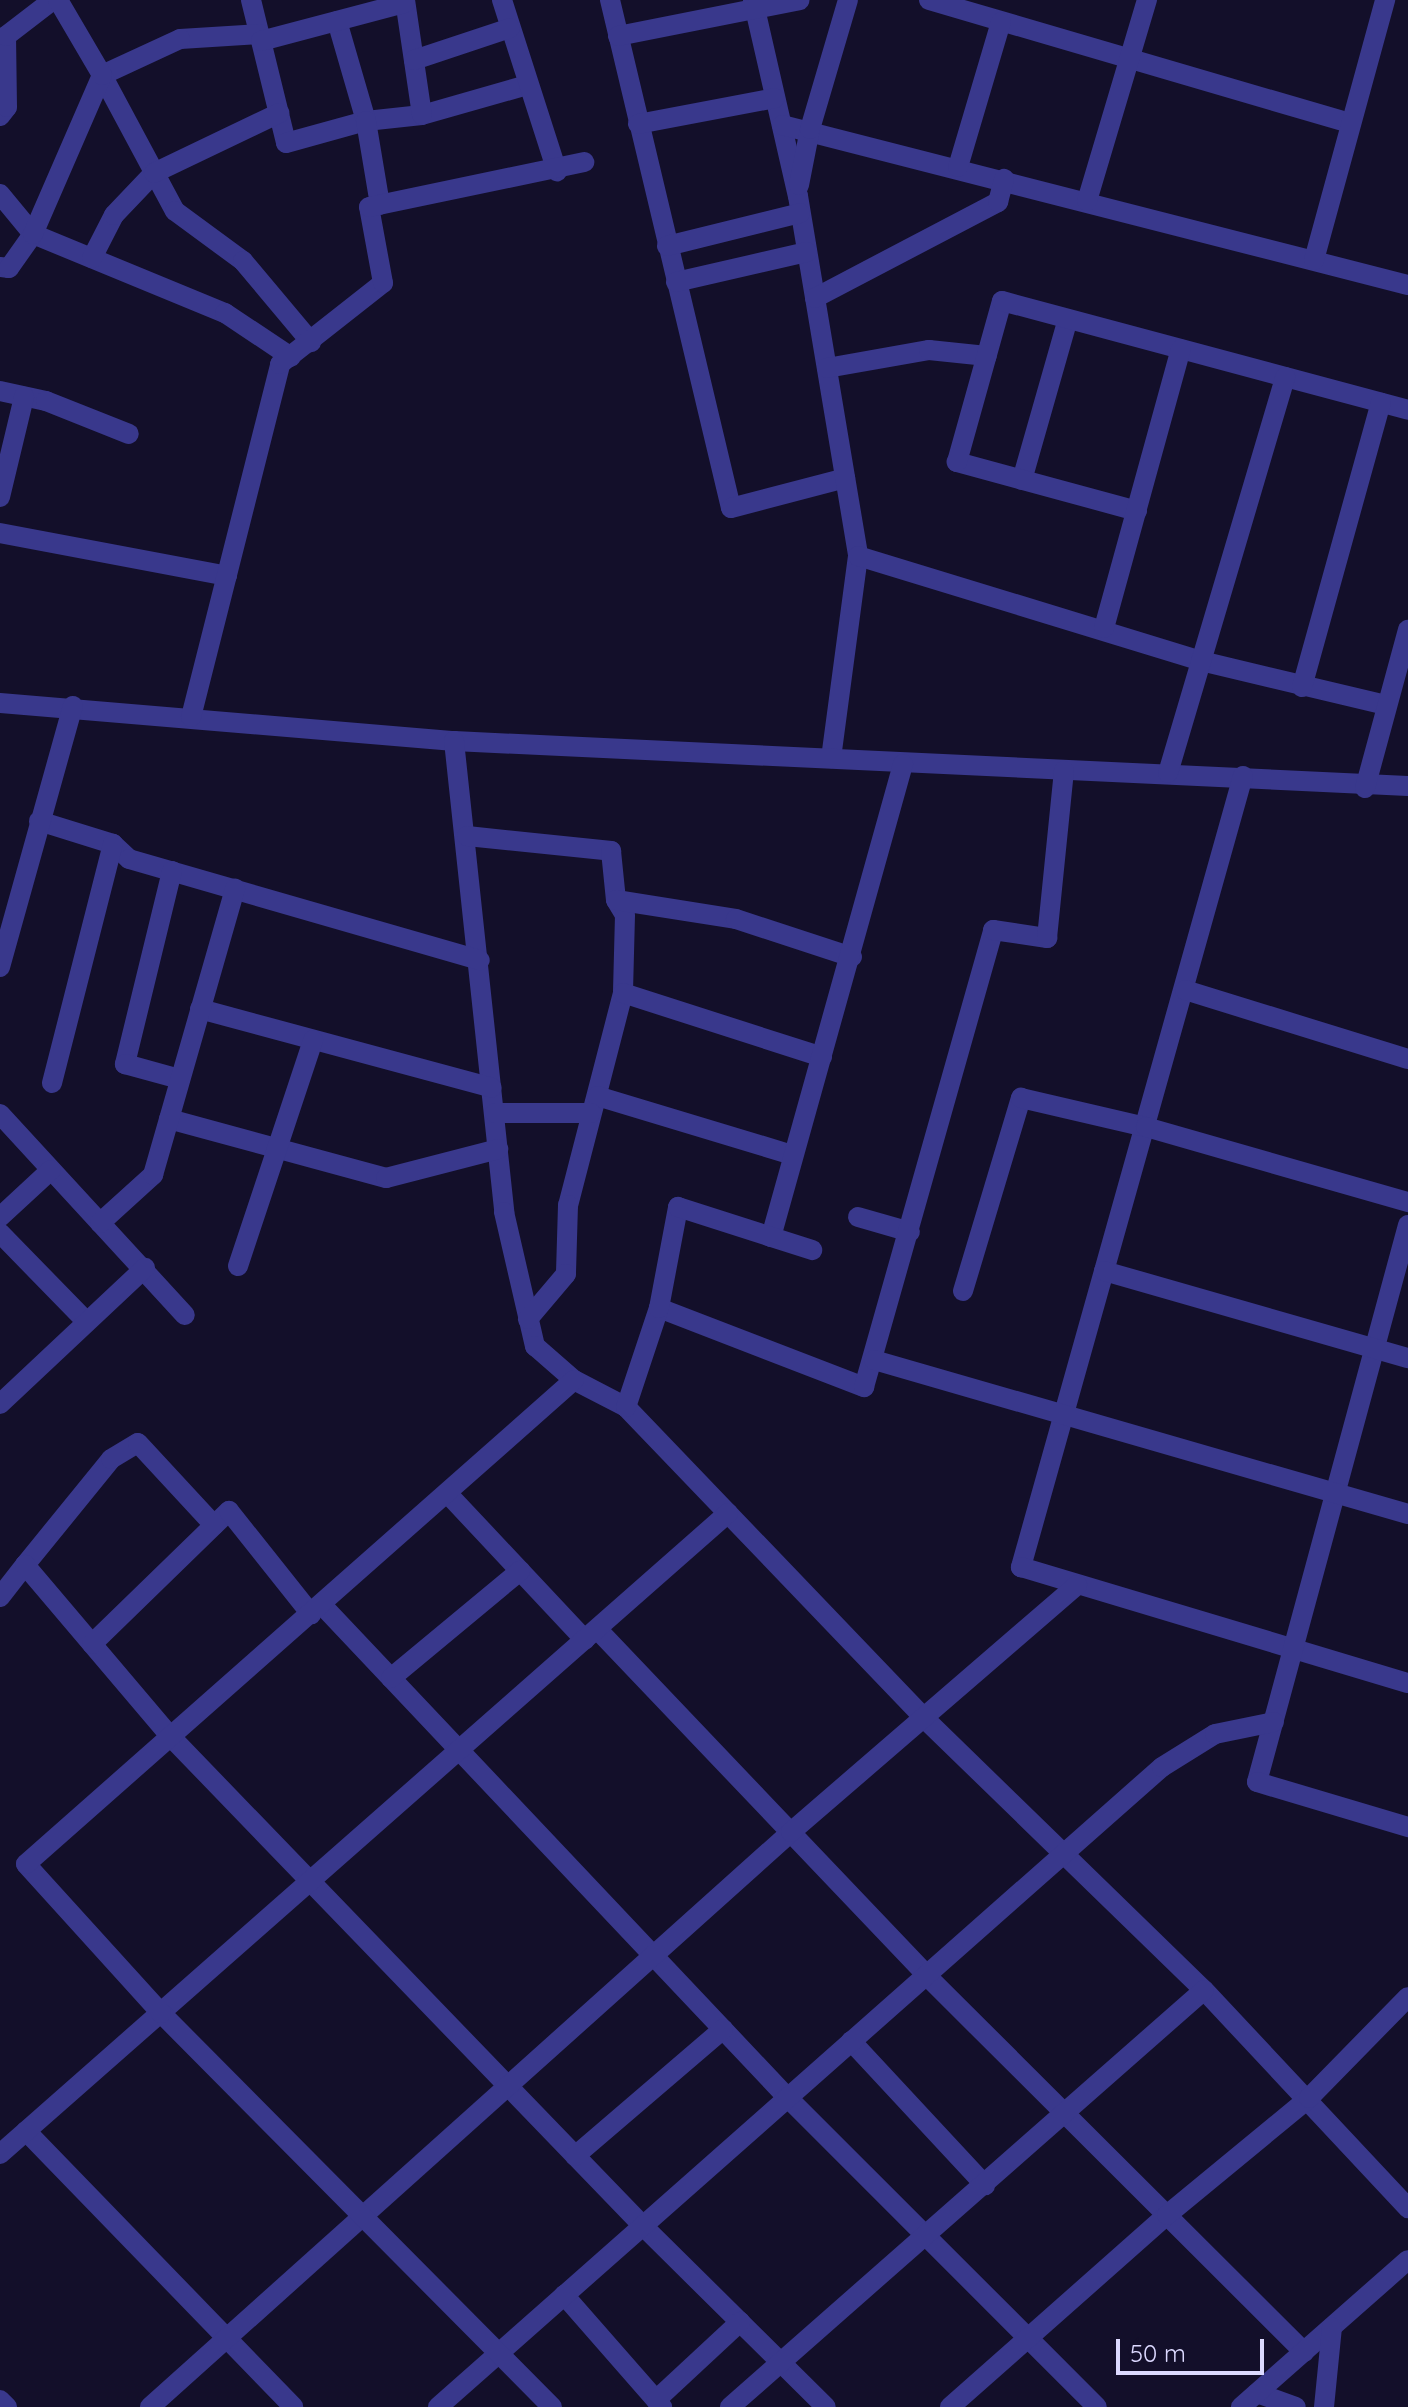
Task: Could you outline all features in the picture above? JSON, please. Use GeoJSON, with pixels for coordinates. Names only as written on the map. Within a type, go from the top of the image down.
{"type":"FeatureCollection","features":[{"type":"Feature","properties":{"kind":"street"},"geometry":{"type":"LineString","coordinates":[[0,116],[7,107],[6,36],[55,0],[102,75],[175,211],[243,261],[311,342]]}},
{"type":"Feature","properties":{"kind":"street"},"geometry":{"type":"LineString","coordinates":[[251,0],[286,143],[366,121],[422,115],[527,85]]}},
{"type":"Feature","properties":{"kind":"street"},"geometry":{"type":"LineString","coordinates":[[502,0],[557,171]]}},
{"type":"Feature","properties":{"kind":"street"},"geometry":{"type":"LineString","coordinates":[[610,0],[731,508],[845,478]]}},
{"type":"Feature","properties":{"kind":"street"},"geometry":{"type":"LineString","coordinates":[[618,36],[754,4],[799,0]]}},
{"type":"Feature","properties":{"kind":"street"},"geometry":{"type":"LineString","coordinates":[[799,204],[810,129],[848,0]]}},
{"type":"Feature","properties":{"kind":"street"},"geometry":{"type":"LineString","coordinates":[[929,0],[1129,63],[1349,123]]}},
{"type":"Feature","properties":{"kind":"street"},"geometry":{"type":"LineString","coordinates":[[1087,201],[1147,0]]}},
{"type":"Feature","properties":{"kind":"street"},"geometry":{"type":"LineString","coordinates":[[1314,260],[1385,0]]}},
{"type":"Feature","properties":{"kind":"street"},"geometry":{"type":"LineString","coordinates":[[0,267],[9,268],[33,234],[102,75],[180,39],[237,32],[261,38],[405,2],[422,115]]}},
{"type":"Feature","properties":{"kind":"street"},"geometry":{"type":"LineString","coordinates":[[754,4],[799,204],[858,556],[831,758]]}},
{"type":"Feature","properties":{"kind":"street"},"geometry":{"type":"LineString","coordinates":[[337,21],[366,121],[380,205]]}},
{"type":"Feature","properties":{"kind":"street"},"geometry":{"type":"LineString","coordinates":[[958,167],[1001,22]]}},
{"type":"Feature","properties":{"kind":"street"},"geometry":{"type":"LineString","coordinates":[[414,60],[510,28]]}},
{"type":"Feature","properties":{"kind":"street"},"geometry":{"type":"LineString","coordinates":[[638,124],[775,98]]}},
{"type":"Feature","properties":{"kind":"street"},"geometry":{"type":"LineString","coordinates":[[92,258],[114,215],[154,173],[279,113]]}},
{"type":"Feature","properties":{"kind":"street"},"geometry":{"type":"LineString","coordinates":[[782,125],[810,129],[1408,285]]}},
{"type":"Feature","properties":{"kind":"street"},"geometry":{"type":"LineString","coordinates":[[191,717],[280,364],[383,283],[369,207],[557,171],[584,162]]}},
{"type":"Feature","properties":{"kind":"street"},"geometry":{"type":"LineString","coordinates":[[815,298],[998,202],[1004,179]]}},
{"type":"Feature","properties":{"kind":"street"},"geometry":{"type":"LineString","coordinates":[[0,194],[33,234],[225,313],[291,357]]}},
{"type":"Feature","properties":{"kind":"street"},"geometry":{"type":"LineString","coordinates":[[667,246],[799,204]]}},
{"type":"Feature","properties":{"kind":"street"},"geometry":{"type":"LineString","coordinates":[[676,282],[807,252]]}},
{"type":"Feature","properties":{"kind":"street"},"geometry":{"type":"LineString","coordinates":[[1137,511],[957,462],[1002,301],[1408,410]]}},
{"type":"Feature","properties":{"kind":"street"},"geometry":{"type":"LineString","coordinates":[[1022,480],[1068,319]]}},
{"type":"Feature","properties":{"kind":"street"},"geometry":{"type":"LineString","coordinates":[[1104,628],[1181,349]]}},
{"type":"Feature","properties":{"kind":"street"},"geometry":{"type":"LineString","coordinates":[[827,368],[929,350],[987,356]]}},
{"type":"Feature","properties":{"kind":"street"},"geometry":{"type":"LineString","coordinates":[[1168,773],[1285,377]]}},
{"type":"Feature","properties":{"kind":"street"},"geometry":{"type":"LineString","coordinates":[[0,391],[129,434]]}},
{"type":"Feature","properties":{"kind":"street"},"geometry":{"type":"LineString","coordinates":[[0,497],[4,465],[24,397]]}},
{"type":"Feature","properties":{"kind":"street"},"geometry":{"type":"LineString","coordinates":[[1302,687],[1381,403]]}},
{"type":"Feature","properties":{"kind":"street"},"geometry":{"type":"LineString","coordinates":[[0,533],[227,576]]}},
{"type":"Feature","properties":{"kind":"street"},"geometry":{"type":"LineString","coordinates":[[858,556],[1104,628],[1201,661],[1385,705]]}},
{"type":"Feature","properties":{"kind":"street"},"geometry":{"type":"LineString","coordinates":[[1365,788],[1385,705],[1408,630]]}},
{"type":"Feature","properties":{"kind":"street"},"geometry":{"type":"LineString","coordinates":[[0,703],[73,706],[454,741],[903,764],[1243,776],[1365,788],[1408,786]]}},
{"type":"Feature","properties":{"kind":"street"},"geometry":{"type":"LineString","coordinates":[[0,967],[73,706]]}},
{"type":"Feature","properties":{"kind":"street"},"geometry":{"type":"LineString","coordinates":[[454,741],[467,836],[504,1212],[535,1346],[574,1380],[626,1407],[924,1718],[1204,1990],[1309,2098],[1408,2208]]}},
{"type":"Feature","properties":{"kind":"street"},"geometry":{"type":"LineString","coordinates":[[771,1237],[792,1155],[852,957],[903,764]]}},
{"type":"Feature","properties":{"kind":"street"},"geometry":{"type":"LineString","coordinates":[[659,1308],[864,1387],[993,930],[1047,938],[1064,771]]}},
{"type":"Feature","properties":{"kind":"street"},"geometry":{"type":"LineString","coordinates":[[1243,776],[1067,1412],[1021,1567],[1408,1683]]}},
{"type":"Feature","properties":{"kind":"street"},"geometry":{"type":"LineString","coordinates":[[39,821],[113,844],[129,859],[480,960]]}},
{"type":"Feature","properties":{"kind":"street"},"geometry":{"type":"LineString","coordinates":[[467,836],[611,851],[616,900],[625,915],[623,993],[568,1205],[566,1274],[528,1319]]}},
{"type":"Feature","properties":{"kind":"street"},"geometry":{"type":"LineString","coordinates":[[52,1083],[113,844]]}},
{"type":"Feature","properties":{"kind":"street"},"geometry":{"type":"LineString","coordinates":[[172,871],[125,1064],[180,1079]]}},
{"type":"Feature","properties":{"kind":"street"},"geometry":{"type":"LineString","coordinates":[[100,1223],[153,1175],[235,889]]}},
{"type":"Feature","properties":{"kind":"street"},"geometry":{"type":"LineString","coordinates":[[616,900],[736,919],[852,957]]}},
{"type":"Feature","properties":{"kind":"street"},"geometry":{"type":"LineString","coordinates":[[1185,990],[1408,1059]]}},
{"type":"Feature","properties":{"kind":"street"},"geometry":{"type":"LineString","coordinates":[[623,993],[822,1057]]}},
{"type":"Feature","properties":{"kind":"street"},"geometry":{"type":"LineString","coordinates":[[200,1009],[492,1088]]}},
{"type":"Feature","properties":{"kind":"street"},"geometry":{"type":"LineString","coordinates":[[238,1266],[313,1040]]}},
{"type":"Feature","properties":{"kind":"street"},"geometry":{"type":"LineString","coordinates":[[963,1291],[1021,1098],[1146,1127],[1408,1202]]}},
{"type":"Feature","properties":{"kind":"street"},"geometry":{"type":"LineString","coordinates":[[495,1113],[594,1105],[792,1155]]}},
{"type":"Feature","properties":{"kind":"street"},"geometry":{"type":"LineString","coordinates":[[0,1114],[185,1315]]}},
{"type":"Feature","properties":{"kind":"street"},"geometry":{"type":"LineString","coordinates":[[169,1119],[386,1178],[498,1149]]}},
{"type":"Feature","properties":{"kind":"street"},"geometry":{"type":"LineString","coordinates":[[51,1170],[1,1218],[87,1322]]}},
{"type":"Feature","properties":{"kind":"street"},"geometry":{"type":"LineString","coordinates":[[626,1407],[659,1308],[678,1207],[812,1250]]}},
{"type":"Feature","properties":{"kind":"street"},"geometry":{"type":"LineString","coordinates":[[858,1217],[910,1232]]}},
{"type":"Feature","properties":{"kind":"street"},"geometry":{"type":"LineString","coordinates":[[1408,1225],[1257,1782],[1408,1827]]}},
{"type":"Feature","properties":{"kind":"street"},"geometry":{"type":"LineString","coordinates":[[0,1404],[145,1268]]}},
{"type":"Feature","properties":{"kind":"street"},"geometry":{"type":"LineString","coordinates":[[1104,1271],[1408,1358]]}},
{"type":"Feature","properties":{"kind":"street"},"geometry":{"type":"LineString","coordinates":[[874,1360],[1067,1412],[1408,1514]]}},
{"type":"Feature","properties":{"kind":"street"},"geometry":{"type":"LineString","coordinates":[[552,2407],[161,2013],[26,1864],[574,1380]]}},
{"type":"Feature","properties":{"kind":"street"},"geometry":{"type":"LineString","coordinates":[[0,1597],[111,1459],[138,1443],[214,1525]]}},
{"type":"Feature","properties":{"kind":"street"},"geometry":{"type":"LineString","coordinates":[[448,1494],[520,1571],[592,1635],[791,1832],[926,1975],[1304,2352]]}},
{"type":"Feature","properties":{"kind":"street"},"geometry":{"type":"LineString","coordinates":[[92,1644],[229,1511],[316,1610],[391,1678],[787,2097],[1097,2407]]}},
{"type":"Feature","properties":{"kind":"street"},"geometry":{"type":"LineString","coordinates":[[0,2154],[728,1513]]}},
{"type":"Feature","properties":{"kind":"street"},"geometry":{"type":"LineString","coordinates":[[25,1565],[171,1737],[643,2226],[826,2407]]}},
{"type":"Feature","properties":{"kind":"street"},"geometry":{"type":"LineString","coordinates":[[391,1678],[520,1571]]}},
{"type":"Feature","properties":{"kind":"street"},"geometry":{"type":"LineString","coordinates":[[150,2407],[791,1832],[1077,1585]]}},
{"type":"Feature","properties":{"kind":"street"},"geometry":{"type":"LineString","coordinates":[[438,2407],[1162,1767],[1215,1734],[1274,1722]]}},
{"type":"Feature","properties":{"kind":"street"},"geometry":{"type":"LineString","coordinates":[[730,2407],[1204,1990]]}},
{"type":"Feature","properties":{"kind":"street"},"geometry":{"type":"LineString","coordinates":[[950,2407],[1167,2215],[1309,2098],[1408,1997]]}},
{"type":"Feature","properties":{"kind":"street"},"geometry":{"type":"LineString","coordinates":[[575,2156],[723,2029]]}},
{"type":"Feature","properties":{"kind":"street"},"geometry":{"type":"LineString","coordinates":[[851,2041],[985,2185]]}},
{"type":"Feature","properties":{"kind":"street"},"geometry":{"type":"LineString","coordinates":[[26,2131],[293,2407]]}},
{"type":"Feature","properties":{"kind":"street"},"geometry":{"type":"LineString","coordinates":[[1241,2407],[1408,2260]]}},
{"type":"Feature","properties":{"kind":"street"},"geometry":{"type":"LineString","coordinates":[[564,2295],[659,2403],[740,2322]]}},
{"type":"Feature","properties":{"kind":"street"},"geometry":{"type":"LineString","coordinates":[[1324,2407],[1332,2327]]}},
{"type":"Feature","properties":{"kind":"street"},"geometry":{"type":"LineString","coordinates":[[1257,2393],[1296,2407]]}},
{"type":"Feature","properties":{"kind":"street"},"geometry":{"type":"LineString","coordinates":[[0,2400],[7,2407]]}}]}
